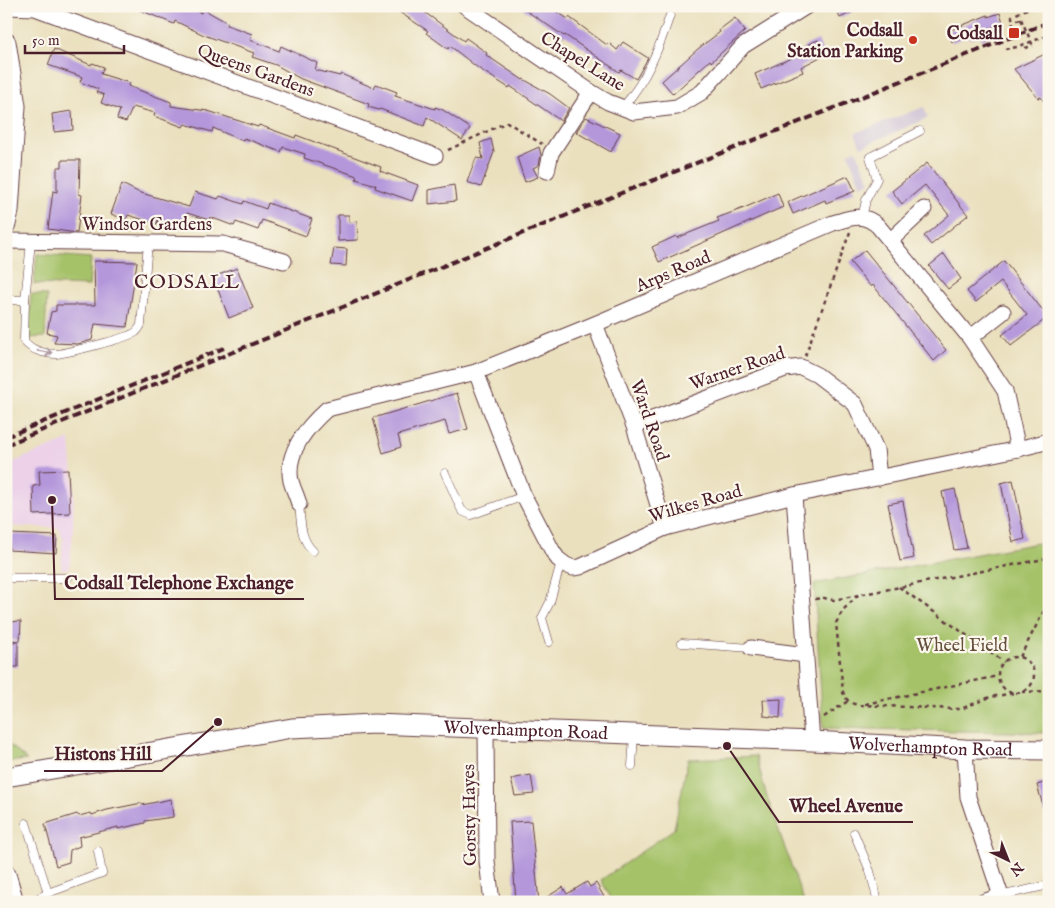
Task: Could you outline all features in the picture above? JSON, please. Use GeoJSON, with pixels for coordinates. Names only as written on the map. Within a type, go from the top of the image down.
{"type":"FeatureCollection","features":[{"type":"Feature","properties":{"kind":"street","name":"Chapel Lane"},"geometry":{"type":"LineString","coordinates":[[465,6],[591,92],[608,102],[634,112],[677,107],[702,92],[743,46],[807,6]]}},
{"type":"Feature","properties":{"kind":"street","name":"Queens Gardens"},"geometry":{"type":"LineString","coordinates":[[6,7],[35,8],[435,156]]}},
{"type":"Feature","properties":{"kind":"street"},"geometry":{"type":"LineString","coordinates":[[6,42],[16,106],[7,215]]}},
{"type":"Feature","properties":{"kind":"street"},"geometry":{"type":"LineString","coordinates":[[547,171],[551,153],[591,92]]}},
{"type":"Feature","properties":{"kind":"street"},"geometry":{"type":"LineString","coordinates":[[890,241],[924,209]]}},
{"type":"Feature","properties":{"kind":"street"},"geometry":{"type":"LineString","coordinates":[[859,217],[871,220],[970,338],[1005,391],[1018,449]]}},
{"type":"Feature","properties":{"kind":"street","name":"Arps Road"},"geometry":{"type":"LineString","coordinates":[[299,504],[291,480],[291,459],[311,423],[327,409],[476,372],[595,324],[833,223],[859,217]]}},
{"type":"Feature","properties":{"kind":"street","name":"Windsor Gardens"},"geometry":{"type":"LineString","coordinates":[[6,241],[223,244],[284,261]]}},
{"type":"Feature","properties":{"kind":"street"},"geometry":{"type":"LineString","coordinates":[[970,338],[1003,312]]}},
{"type":"Feature","properties":{"kind":"street","name":"Ward Road"},"geometry":{"type":"LineString","coordinates":[[595,324],[634,426],[665,528]]}},
{"type":"Feature","properties":{"kind":"street","name":"Warner Road"},"geometry":{"type":"LineString","coordinates":[[634,426],[785,369],[801,366],[817,375],[855,404],[876,449],[878,478]]}},
{"type":"Feature","properties":{"kind":"street"},"geometry":{"type":"LineString","coordinates":[[476,372],[524,496],[552,552],[562,562]]}},
{"type":"Feature","properties":{"kind":"street","name":"Wilkes Road"},"geometry":{"type":"LineString","coordinates":[[562,562],[574,568],[580,567],[665,528],[794,496],[1049,441]]}},
{"type":"Feature","properties":{"kind":"street"},"geometry":{"type":"LineString","coordinates":[[794,496],[811,733]]}},
{"type":"Feature","properties":{"kind":"street"},"geometry":{"type":"LineString","coordinates":[[751,648],[806,655]]}},
{"type":"Feature","properties":{"kind":"street","name":"Wolverhampton Road"},"geometry":{"type":"LineString","coordinates":[[6,778],[292,728],[374,724],[634,734],[811,733],[964,749],[1049,750]]}},
{"type":"Feature","properties":{"kind":"street","name":"Gorsty Hayes"},"geometry":{"type":"LineString","coordinates":[[486,728],[487,861],[492,902]]}},
{"type":"Feature","properties":{"kind":"street"},"geometry":{"type":"LineString","coordinates":[[964,749],[968,798],[1001,899],[984,902]]}},
{"type":"Feature","properties":{"kind":"street"},"geometry":{"type":"LineString","coordinates":[[6,874],[14,902]]}},
{"type":"Feature","properties":{"kind":"lane"},"geometry":{"type":"LineString","coordinates":[[623,107],[634,95],[656,56],[670,15]]}},
{"type":"Feature","properties":{"kind":"lane"},"geometry":{"type":"LineString","coordinates":[[859,217],[877,179],[870,157],[920,131]]}},
{"type":"Feature","properties":{"kind":"lane"},"geometry":{"type":"LineString","coordinates":[[30,242],[24,341],[38,352],[56,354],[106,342],[137,332],[141,325],[148,243]]}},
{"type":"Feature","properties":{"kind":"lane"},"geometry":{"type":"LineString","coordinates":[[6,300],[25,300]]}},
{"type":"Feature","properties":{"kind":"lane"},"geometry":{"type":"LineString","coordinates":[[445,473],[462,510],[471,516],[524,496]]}},
{"type":"Feature","properties":{"kind":"lane"},"geometry":{"type":"LineString","coordinates":[[299,504],[305,544],[313,551]]}},
{"type":"Feature","properties":{"kind":"lane"},"geometry":{"type":"LineString","coordinates":[[549,642],[542,618],[550,602],[562,562]]}},
{"type":"Feature","properties":{"kind":"lane"},"geometry":{"type":"LineString","coordinates":[[6,578],[68,578]]}},
{"type":"Feature","properties":{"kind":"lane"},"geometry":{"type":"LineString","coordinates":[[682,643],[751,648]]}},
{"type":"Feature","properties":{"kind":"lane"},"geometry":{"type":"LineString","coordinates":[[632,766],[634,734]]}},
{"type":"Feature","properties":{"kind":"lane"},"geometry":{"type":"LineString","coordinates":[[26,823],[48,893]]}},
{"type":"Feature","properties":{"kind":"lane"},"geometry":{"type":"LineString","coordinates":[[854,833],[870,872],[878,902]]}},
{"type":"Feature","properties":{"kind":"lane"},"geometry":{"type":"LineString","coordinates":[[31,902],[48,893],[102,873],[98,851]]}},
{"type":"Feature","properties":{"kind":"lane"},"geometry":{"type":"LineString","coordinates":[[1001,899],[1049,885]]}},
{"type":"Feature","properties":{"kind":"path"},"geometry":{"type":"LineString","coordinates":[[1013,27],[1012,16],[1033,6]]}},
{"type":"Feature","properties":{"kind":"path"},"geometry":{"type":"LineString","coordinates":[[1019,19],[1033,46],[1025,48]]}},
{"type":"Feature","properties":{"kind":"path"},"geometry":{"type":"LineString","coordinates":[[1004,49],[1017,47],[1049,35]]}},
{"type":"Feature","properties":{"kind":"path"},"geometry":{"type":"LineString","coordinates":[[435,156],[507,122],[547,148]]}},
{"type":"Feature","properties":{"kind":"path"},"geometry":{"type":"LineString","coordinates":[[801,366],[859,217]]}},
{"type":"Feature","properties":{"kind":"path"},"geometry":{"type":"LineString","coordinates":[[802,601],[824,598],[833,600],[1049,558]]}},
{"type":"Feature","properties":{"kind":"path"},"geometry":{"type":"LineString","coordinates":[[899,587],[1004,662]]}},
{"type":"Feature","properties":{"kind":"path"},"geometry":{"type":"LineString","coordinates":[[858,595],[843,610],[836,623],[843,692],[848,701],[860,705],[962,709],[990,697],[1038,690],[1049,691]]}},
{"type":"Feature","properties":{"kind":"path"},"geometry":{"type":"LineString","coordinates":[[1020,657],[1049,602]]}},
{"type":"Feature","properties":{"kind":"path"},"geometry":{"type":"LineString","coordinates":[[1015,693],[1004,689],[998,676],[999,668],[1012,657],[1020,657],[1029,662],[1034,673],[1031,685],[1021,692]]}},
{"type":"Feature","properties":{"kind":"path"},"geometry":{"type":"LineString","coordinates":[[860,705],[998,676]]}},
{"type":"Feature","properties":{"kind":"path"},"geometry":{"type":"LineString","coordinates":[[811,733],[848,701]]}},
{"type":"Feature","properties":{"kind":"shaded area"},"geometry":{"type":"Polygon","coordinates":[[[924,107],[928,118],[861,147],[855,133],[924,107]]]}},
{"type":"Feature","properties":{"kind":"shaded area"},"geometry":{"type":"Polygon","coordinates":[[[856,150],[870,182],[861,186],[848,153],[856,150]]]}},
{"type":"Feature","properties":{"kind":"shaded area"},"geometry":{"type":"Polygon","coordinates":[[[70,439],[74,489],[73,533],[69,569],[61,569],[63,538],[59,528],[6,526],[6,465],[70,439]]]}},
{"type":"Feature","properties":{"kind":"green space"},"geometry":{"type":"Polygon","coordinates":[[[37,254],[91,258],[89,286],[34,284],[37,254]]]}},
{"type":"Feature","properties":{"kind":"green space"},"geometry":{"type":"Polygon","coordinates":[[[31,294],[47,295],[45,337],[28,338],[31,294]]]}},
{"type":"Feature","properties":{"kind":"green space","name":"Wheel Field"},"geometry":{"type":"Polygon","coordinates":[[[1049,541],[1049,733],[823,728],[814,584],[1049,541]]]}},
{"type":"Feature","properties":{"kind":"green space"},"geometry":{"type":"Polygon","coordinates":[[[6,742],[27,760],[6,762],[6,742]]]}},
{"type":"Feature","properties":{"kind":"green space"},"geometry":{"type":"Polygon","coordinates":[[[756,756],[766,794],[804,902],[613,902],[601,880],[674,829],[688,759],[756,756]]]}},
{"type":"Feature","properties":{"kind":"building"},"geometry":{"type":"Polygon","coordinates":[[[130,6],[187,6],[201,13],[203,9],[228,23],[227,25],[252,34],[250,40],[279,51],[281,46],[317,63],[315,70],[340,76],[341,74],[374,88],[376,84],[397,92],[395,96],[443,110],[470,128],[462,140],[427,117],[424,126],[380,109],[368,107],[369,104],[301,79],[276,65],[252,57],[254,53],[204,35],[175,21],[174,24],[130,6]]]}},
{"type":"Feature","properties":{"kind":"building"},"geometry":{"type":"Polygon","coordinates":[[[390,6],[416,6],[464,41],[466,38],[487,53],[486,55],[523,80],[550,94],[569,108],[561,121],[510,86],[509,88],[478,68],[450,46],[448,49],[426,33],[428,31],[390,6]]]}},
{"type":"Feature","properties":{"kind":"building"},"geometry":{"type":"Polygon","coordinates":[[[519,6],[548,6],[568,19],[569,17],[607,45],[609,43],[617,50],[623,42],[648,58],[636,79],[621,70],[619,72],[519,6]]]}},
{"type":"Feature","properties":{"kind":"building"},"geometry":{"type":"Polygon","coordinates":[[[834,6],[864,6],[840,18],[834,6]]]}},
{"type":"Feature","properties":{"kind":"building"},"geometry":{"type":"Polygon","coordinates":[[[1000,13],[1003,22],[990,28],[993,35],[982,40],[980,36],[971,39],[969,36],[952,42],[948,31],[988,15],[988,17],[1000,13]]]}},
{"type":"Feature","properties":{"kind":"building"},"geometry":{"type":"Polygon","coordinates":[[[735,18],[745,31],[673,94],[662,81],[735,18]]]}},
{"type":"Feature","properties":{"kind":"building"},"geometry":{"type":"Polygon","coordinates":[[[818,40],[824,55],[801,67],[803,72],[761,89],[755,74],[805,52],[803,47],[818,40]]]}},
{"type":"Feature","properties":{"kind":"building"},"geometry":{"type":"Polygon","coordinates":[[[54,49],[91,65],[92,63],[104,67],[101,74],[130,83],[128,86],[171,102],[171,106],[208,111],[258,127],[259,125],[295,138],[296,135],[381,167],[380,171],[418,185],[412,201],[375,188],[376,185],[356,179],[357,176],[304,158],[305,154],[283,147],[281,152],[244,138],[243,141],[213,128],[212,132],[185,124],[183,127],[154,116],[155,113],[133,107],[126,122],[117,119],[120,110],[101,103],[104,95],[96,92],[98,89],[80,82],[82,77],[48,65],[54,49]]]}},
{"type":"Feature","properties":{"kind":"building"},"geometry":{"type":"Polygon","coordinates":[[[1045,54],[1049,59],[1049,110],[1041,97],[1038,98],[1014,69],[1045,54]]]}},
{"type":"Feature","properties":{"kind":"building"},"geometry":{"type":"Polygon","coordinates":[[[72,111],[73,130],[54,132],[52,114],[72,111]]]}},
{"type":"Feature","properties":{"kind":"building"},"geometry":{"type":"Polygon","coordinates":[[[586,117],[620,133],[611,152],[576,132],[586,117]]]}},
{"type":"Feature","properties":{"kind":"building"},"geometry":{"type":"Polygon","coordinates":[[[491,139],[494,152],[481,187],[467,182],[476,158],[483,159],[480,143],[491,139]]]}},
{"type":"Feature","properties":{"kind":"building"},"geometry":{"type":"Polygon","coordinates":[[[539,147],[541,155],[539,165],[533,168],[538,177],[525,182],[517,157],[539,147]]]}},
{"type":"Feature","properties":{"kind":"building"},"geometry":{"type":"Polygon","coordinates":[[[62,160],[80,160],[79,194],[82,195],[77,233],[48,229],[53,191],[57,192],[57,167],[62,167],[62,160]]]}},
{"type":"Feature","properties":{"kind":"building"},"geometry":{"type":"Polygon","coordinates":[[[927,163],[968,215],[931,245],[924,236],[949,215],[925,185],[902,204],[892,191],[927,163]]]}},
{"type":"Feature","properties":{"kind":"building"},"geometry":{"type":"Polygon","coordinates":[[[848,176],[855,191],[826,203],[825,200],[793,214],[788,202],[848,176]]]}},
{"type":"Feature","properties":{"kind":"building"},"geometry":{"type":"Polygon","coordinates":[[[122,184],[138,192],[189,207],[195,192],[218,199],[220,196],[243,204],[244,201],[266,209],[268,203],[312,219],[306,236],[262,220],[258,230],[236,222],[234,226],[210,217],[209,220],[187,213],[180,229],[158,220],[157,224],[128,215],[126,220],[111,214],[122,184]]]}},
{"type":"Feature","properties":{"kind":"building"},"geometry":{"type":"Polygon","coordinates":[[[454,185],[456,201],[429,204],[429,190],[454,185]]]}},
{"type":"Feature","properties":{"kind":"building"},"geometry":{"type":"Polygon","coordinates":[[[778,193],[783,207],[659,262],[652,247],[676,236],[677,238],[719,221],[717,218],[778,193]]]}},
{"type":"Feature","properties":{"kind":"building"},"geometry":{"type":"Polygon","coordinates":[[[338,215],[349,215],[349,222],[357,221],[358,240],[338,241],[338,215]]]}},
{"type":"Feature","properties":{"kind":"building"},"geometry":{"type":"Polygon","coordinates":[[[334,248],[347,249],[346,266],[331,265],[334,248]]]}},
{"type":"Feature","properties":{"kind":"building"},"geometry":{"type":"Polygon","coordinates":[[[865,250],[946,350],[934,361],[873,285],[871,287],[850,262],[865,250]]]}},
{"type":"Feature","properties":{"kind":"building"},"geometry":{"type":"Polygon","coordinates":[[[944,254],[961,279],[948,289],[929,266],[944,254]]]}},
{"type":"Feature","properties":{"kind":"building"},"geometry":{"type":"Polygon","coordinates":[[[94,261],[137,262],[127,327],[95,324],[92,340],[78,344],[54,343],[57,335],[47,333],[51,312],[56,311],[56,305],[95,305],[94,261]]]}},
{"type":"Feature","properties":{"kind":"building"},"geometry":{"type":"Polygon","coordinates":[[[1004,261],[1048,317],[1011,346],[1002,335],[1027,315],[1001,282],[976,302],[967,291],[1004,261]]]}},
{"type":"Feature","properties":{"kind":"building"},"geometry":{"type":"Polygon","coordinates":[[[237,268],[253,308],[229,318],[213,277],[237,268]]]}},
{"type":"Feature","properties":{"kind":"building"},"geometry":{"type":"Polygon","coordinates":[[[457,393],[468,429],[449,434],[445,421],[398,435],[401,447],[383,453],[373,418],[457,393]]]}},
{"type":"Feature","properties":{"kind":"building"},"geometry":{"type":"Polygon","coordinates":[[[68,470],[70,513],[34,515],[33,486],[40,485],[39,471],[68,470]]]}},
{"type":"Feature","properties":{"kind":"building"},"geometry":{"type":"Polygon","coordinates":[[[1013,480],[1025,539],[1013,542],[1001,483],[1013,480]]]}},
{"type":"Feature","properties":{"kind":"building"},"geometry":{"type":"Polygon","coordinates":[[[955,489],[967,548],[954,550],[942,492],[955,489]]]}},
{"type":"Feature","properties":{"kind":"building"},"geometry":{"type":"Polygon","coordinates":[[[903,501],[914,558],[900,561],[888,504],[903,501]]]}},
{"type":"Feature","properties":{"kind":"building"},"geometry":{"type":"Polygon","coordinates":[[[10,534],[57,536],[56,553],[9,550],[10,534]]]}},
{"type":"Feature","properties":{"kind":"building"},"geometry":{"type":"Polygon","coordinates":[[[21,621],[20,641],[9,640],[9,622],[21,621]]]}},
{"type":"Feature","properties":{"kind":"building"},"geometry":{"type":"Polygon","coordinates":[[[7,642],[18,642],[18,667],[8,667],[7,642]]]}},
{"type":"Feature","properties":{"kind":"building"},"geometry":{"type":"Polygon","coordinates":[[[781,699],[780,718],[764,716],[763,700],[781,699]]]}},
{"type":"Feature","properties":{"kind":"building"},"geometry":{"type":"Polygon","coordinates":[[[531,775],[534,794],[515,796],[511,779],[531,775]]]}},
{"type":"Feature","properties":{"kind":"building"},"geometry":{"type":"Polygon","coordinates":[[[1049,781],[1049,816],[1046,816],[1037,785],[1049,781]]]}},
{"type":"Feature","properties":{"kind":"building"},"geometry":{"type":"Polygon","coordinates":[[[171,799],[173,817],[145,821],[145,823],[118,829],[118,827],[79,837],[80,846],[70,850],[69,862],[56,866],[45,824],[77,814],[79,816],[91,813],[92,815],[107,810],[171,799]]]}},
{"type":"Feature","properties":{"kind":"building"},"geometry":{"type":"Polygon","coordinates":[[[531,821],[539,902],[516,902],[510,822],[531,821]]]}},
{"type":"Feature","properties":{"kind":"building"},"geometry":{"type":"Polygon","coordinates":[[[587,882],[590,887],[596,883],[607,902],[539,902],[563,887],[567,894],[587,882]]]}},
{"type":"Feature","properties":{"kind":"railway"},"geometry":{"type":"LineString","coordinates":[[6,445],[604,200],[1049,22]]}},
{"type":"Feature","properties":{"kind":"railway"},"geometry":{"type":"LineString","coordinates":[[6,437],[224,348]]}},
{"type":"Feature","properties":{"kind":"place","name":"Codsall"},"geometry":{"type":"Point","coordinates":[1014,33]}},
{"type":"Feature","properties":{"kind":"place","name":"Codsall Station Parking"},"geometry":{"type":"Point","coordinates":[913,40]}},
{"type":"Feature","properties":{"kind":"place","name":"Codsall Telephone Exchange"},"geometry":{"type":"Point","coordinates":[52,500]}},
{"type":"Feature","properties":{"kind":"place","name":"Histons Hill"},"geometry":{"type":"Point","coordinates":[218,722]}},
{"type":"Feature","properties":{"kind":"place","name":"Wheel Avenue"},"geometry":{"type":"Point","coordinates":[727,746]}},
{"type":"Feature","properties":{"kind":"district","name":"CODSALL"},"geometry":{"type":"Point","coordinates":[187,281]}}]}
